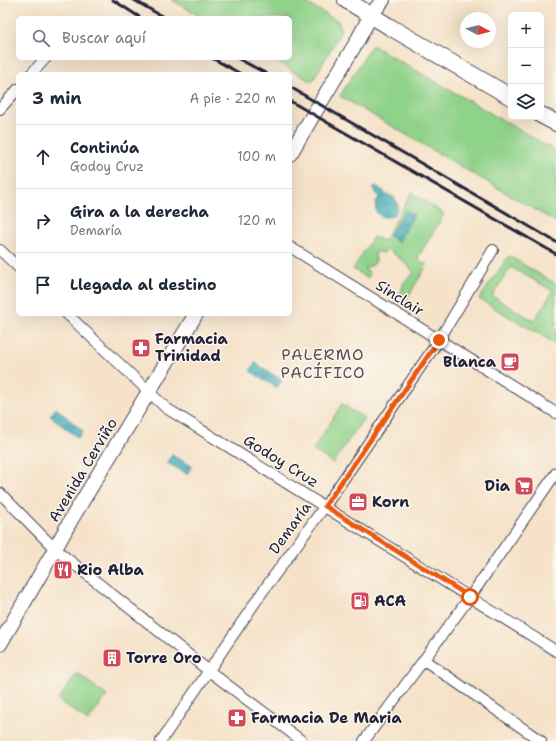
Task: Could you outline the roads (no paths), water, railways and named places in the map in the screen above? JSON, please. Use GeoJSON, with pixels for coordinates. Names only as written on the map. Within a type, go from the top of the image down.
{"type":"FeatureCollection","features":[{"type":"Feature","properties":{"kind":"main road"},"geometry":{"type":"LineString","coordinates":[[346,0],[508,95]]}},
{"type":"Feature","properties":{"kind":"main road"},"geometry":{"type":"LineString","coordinates":[[292,151],[371,15],[383,0]]}},
{"type":"Feature","properties":{"kind":"main road"},"geometry":{"type":"LineString","coordinates":[[544,117],[556,123]]}},
{"type":"Feature","properties":{"kind":"main road","name":"Avenida Cerviño"},"geometry":{"type":"LineString","coordinates":[[0,644],[72,518],[195,316]]}},
{"type":"Feature","properties":{"kind":"street"},"geometry":{"type":"LineString","coordinates":[[34,72],[44,60]]}},
{"type":"Feature","properties":{"kind":"street"},"geometry":{"type":"LineString","coordinates":[[0,109],[16,91]]}},
{"type":"Feature","properties":{"kind":"street","name":"Sinclair"},"geometry":{"type":"LineString","coordinates":[[292,248],[556,412]]}},
{"type":"Feature","properties":{"kind":"street"},"geometry":{"type":"LineString","coordinates":[[0,250],[16,265]]}},
{"type":"Feature","properties":{"kind":"street","name":"Demaría"},"geometry":{"type":"LineString","coordinates":[[161,741],[439,340],[493,250]]}},
{"type":"Feature","properties":{"kind":"street","name":"Godoy Cruz"},"geometry":{"type":"LineString","coordinates":[[69,316],[166,408],[556,651]]}},
{"type":"Feature","properties":{"kind":"street"},"geometry":{"type":"LineString","coordinates":[[364,741],[470,597],[556,473]]}},
{"type":"Feature","properties":{"kind":"street"},"geometry":{"type":"LineString","coordinates":[[0,493],[55,549],[209,671],[302,741]]}},
{"type":"Feature","properties":{"kind":"street"},"geometry":{"type":"LineString","coordinates":[[424,660],[541,741]]}},
{"type":"Feature","properties":{"kind":"water"},"geometry":{"type":"Polygon","coordinates":[[[376,186],[385,192],[383,195],[389,195],[396,201],[398,209],[392,216],[383,217],[377,213],[375,207],[379,197],[372,188],[376,186]]]}},
{"type":"Feature","properties":{"kind":"water"},"geometry":{"type":"Polygon","coordinates":[[[405,210],[414,215],[398,242],[389,236],[405,210]]]}},
{"type":"Feature","properties":{"kind":"water"},"geometry":{"type":"Polygon","coordinates":[[[255,363],[282,380],[277,388],[250,371],[255,363]]]}},
{"type":"Feature","properties":{"kind":"water"},"geometry":{"type":"Polygon","coordinates":[[[56,408],[83,431],[78,438],[50,416],[56,408]]]}},
{"type":"Feature","properties":{"kind":"water"},"geometry":{"type":"Polygon","coordinates":[[[172,455],[192,466],[187,474],[167,463],[172,455]]]}},
{"type":"Feature","properties":{"kind":"railway"},"geometry":{"type":"LineString","coordinates":[[113,0],[138,16]]}},
{"type":"Feature","properties":{"kind":"railway"},"geometry":{"type":"LineString","coordinates":[[134,0],[162,16]]}},
{"type":"Feature","properties":{"kind":"railway"},"geometry":{"type":"LineString","coordinates":[[216,60],[237,72]]}},
{"type":"Feature","properties":{"kind":"railway"},"geometry":{"type":"LineString","coordinates":[[241,60],[263,72]]}},
{"type":"Feature","properties":{"kind":"railway"},"geometry":{"type":"LineString","coordinates":[[292,88],[556,242]]}},
{"type":"Feature","properties":{"kind":"railway"},"geometry":{"type":"LineString","coordinates":[[292,102],[556,254]]}},
{"type":"Feature","properties":{"kind":"place","name":"Farmacia Trinidad"},"geometry":{"type":"Point","coordinates":[141,348]}},
{"type":"Feature","properties":{"kind":"place","name":"Blanca"},"geometry":{"type":"Point","coordinates":[510,362]}},
{"type":"Feature","properties":{"kind":"place","name":"Dia"},"geometry":{"type":"Point","coordinates":[524,486]}},
{"type":"Feature","properties":{"kind":"place","name":"Korn"},"geometry":{"type":"Point","coordinates":[358,502]}},
{"type":"Feature","properties":{"kind":"place","name":"Rio Alba"},"geometry":{"type":"Point","coordinates":[63,570]}},
{"type":"Feature","properties":{"kind":"place","name":"ACA"},"geometry":{"type":"Point","coordinates":[360,601]}},
{"type":"Feature","properties":{"kind":"place","name":"Torre Oro"},"geometry":{"type":"Point","coordinates":[112,658]}},
{"type":"Feature","properties":{"kind":"place","name":"Farmacia De Maria"},"geometry":{"type":"Point","coordinates":[237,718]}},
{"type":"Feature","properties":{"kind":"district","name":"PALERMO PACÍFICO"},"geometry":{"type":"Point","coordinates":[323,363]}}]}
